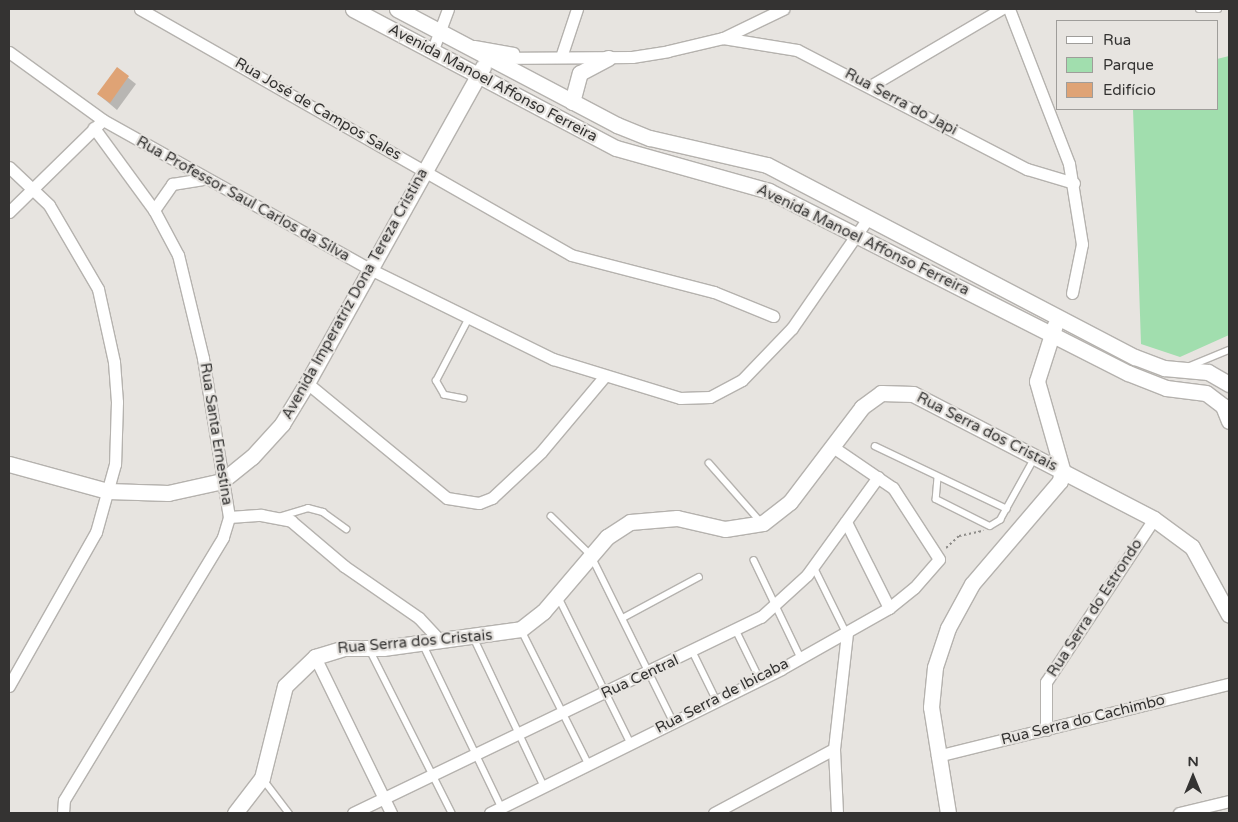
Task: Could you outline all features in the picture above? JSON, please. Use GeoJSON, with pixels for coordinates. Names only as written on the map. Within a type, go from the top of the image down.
{"type":"FeatureCollection","features":[{"type":"Feature","properties":{"kind":"main road","name":"Avenida Manoel Affonso Ferreira"},"geometry":{"type":"LineString","coordinates":[[354,9],[477,76],[616,148],[770,191],[1154,385],[1206,393],[1226,403]]}},
{"type":"Feature","properties":{"kind":"main road","name":"Avenida Manoel Affonso Ferreira"},"geometry":{"type":"LineString","coordinates":[[397,9],[572,102],[650,138],[767,165],[1135,357],[1180,370],[1208,372],[1229,384]]}},
{"type":"Feature","properties":{"kind":"main road","name":"Avenida Imperatriz Dona Tereza Cristina"},"geometry":{"type":"LineString","coordinates":[[9,464],[108,491],[168,493],[222,481],[252,457],[282,424],[307,383],[488,58]]}},
{"type":"Feature","properties":{"kind":"main road"},"geometry":{"type":"LineString","coordinates":[[572,102],[580,73],[608,58]]}},
{"type":"Feature","properties":{"kind":"main road"},"geometry":{"type":"LineString","coordinates":[[948,813],[937,756],[932,686],[948,628],[972,584],[1058,486],[1062,469],[1037,382],[1051,332],[1059,317]]}},
{"type":"Feature","properties":{"kind":"main road","name":"Rua Serra dos Cristais"},"geometry":{"type":"LineString","coordinates":[[235,813],[262,778],[285,686],[315,657],[329,650],[369,648],[521,629],[558,596],[591,555],[620,526],[640,519],[676,518],[725,530],[763,523],[790,502],[833,448],[862,407],[881,393],[896,391],[913,394],[1062,469],[1154,519],[1192,546],[1229,615]]}},
{"type":"Feature","properties":{"kind":"main road"},"geometry":{"type":"LineString","coordinates":[[1226,403],[1229,421]]}},
{"type":"Feature","properties":{"kind":"street","name":"Rua José de Campos Sales"},"geometry":{"type":"LineString","coordinates":[[140,9],[571,255],[714,292],[773,316]]}},
{"type":"Feature","properties":{"kind":"street"},"geometry":{"type":"LineString","coordinates":[[432,52],[442,33],[448,9]]}},
{"type":"Feature","properties":{"kind":"street"},"geometry":{"type":"LineString","coordinates":[[561,57],[577,9]]}},
{"type":"Feature","properties":{"kind":"street"},"geometry":{"type":"LineString","coordinates":[[488,58],[608,58],[668,51],[723,38],[783,9]]}},
{"type":"Feature","properties":{"kind":"street"},"geometry":{"type":"LineString","coordinates":[[872,85],[1001,9]]}},
{"type":"Feature","properties":{"kind":"street"},"geometry":{"type":"LineString","coordinates":[[1009,9],[1064,146],[1074,183],[1082,244],[1072,293]]}},
{"type":"Feature","properties":{"kind":"street","name":"Rua Serra do Japi"},"geometry":{"type":"LineString","coordinates":[[723,38],[797,50],[872,85],[1027,169],[1074,183]]}},
{"type":"Feature","properties":{"kind":"street"},"geometry":{"type":"LineString","coordinates":[[458,42],[547,58]]}},
{"type":"Feature","properties":{"kind":"street","name":"Rua Professor Saul Carlos da Silva"},"geometry":{"type":"LineString","coordinates":[[9,52],[99,124],[370,269],[553,359],[604,377],[680,398],[725,392],[792,328],[859,237],[869,217]]}},
{"type":"Feature","properties":{"kind":"street"},"geometry":{"type":"LineString","coordinates":[[9,212],[99,124]]}},
{"type":"Feature","properties":{"kind":"street","name":"Rua Santa Ernestina"},"geometry":{"type":"LineString","coordinates":[[63,813],[64,800],[223,537],[229,517],[193,309],[178,255],[154,210],[99,124]]}},
{"type":"Feature","properties":{"kind":"street"},"geometry":{"type":"LineString","coordinates":[[9,167],[34,189],[83,258],[106,317],[117,402],[115,464],[108,491],[85,554],[9,686]]}},
{"type":"Feature","properties":{"kind":"street"},"geometry":{"type":"LineString","coordinates":[[154,210],[172,184],[203,178]]}},
{"type":"Feature","properties":{"kind":"street"},"geometry":{"type":"LineString","coordinates":[[307,383],[447,498],[479,503],[492,498],[541,452],[604,377]]}},
{"type":"Feature","properties":{"kind":"street"},"geometry":{"type":"LineString","coordinates":[[833,448],[878,477],[908,507],[939,559]]}},
{"type":"Feature","properties":{"kind":"street","name":"Rua Central"},"geometry":{"type":"LineString","coordinates":[[353,813],[693,652],[777,606],[814,567],[878,477]]}},
{"type":"Feature","properties":{"kind":"street"},"geometry":{"type":"LineString","coordinates":[[229,517],[279,517],[306,529],[344,566],[420,618],[437,638]]}},
{"type":"Feature","properties":{"kind":"street","name":"Rua Serra do Estrondo"},"geometry":{"type":"LineString","coordinates":[[1046,730],[1046,682],[1154,519]]}},
{"type":"Feature","properties":{"kind":"street"},"geometry":{"type":"LineString","coordinates":[[846,522],[889,608]]}},
{"type":"Feature","properties":{"kind":"street","name":"Rua Serra de Ibicaba"},"geometry":{"type":"LineString","coordinates":[[490,813],[543,784],[760,680],[800,656],[847,634],[889,608],[914,588],[939,559]]}},
{"type":"Feature","properties":{"kind":"street"},"geometry":{"type":"LineString","coordinates":[[837,813],[834,749],[847,634]]}},
{"type":"Feature","properties":{"kind":"street"},"geometry":{"type":"LineString","coordinates":[[315,657],[386,796],[391,813]]}},
{"type":"Feature","properties":{"kind":"street","name":"Rua Serra do Cachimbo"},"geometry":{"type":"LineString","coordinates":[[937,756],[1229,684]]}},
{"type":"Feature","properties":{"kind":"street"},"geometry":{"type":"LineString","coordinates":[[714,813],[834,749]]}},
{"type":"Feature","properties":{"kind":"street"},"geometry":{"type":"LineString","coordinates":[[1179,813],[1229,801]]}},
{"type":"Feature","properties":{"kind":"lane"},"geometry":{"type":"LineString","coordinates":[[1199,9],[1218,9]]}},
{"type":"Feature","properties":{"kind":"lane"},"geometry":{"type":"LineString","coordinates":[[464,399],[444,395],[436,381],[470,318]]}},
{"type":"Feature","properties":{"kind":"lane"},"geometry":{"type":"LineString","coordinates":[[1180,370],[1229,350]]}},
{"type":"Feature","properties":{"kind":"lane"},"geometry":{"type":"LineString","coordinates":[[875,446],[1007,510]]}},
{"type":"Feature","properties":{"kind":"lane"},"geometry":{"type":"LineString","coordinates":[[938,478],[933,494],[936,499],[979,523],[995,524],[1007,510],[1036,456]]}},
{"type":"Feature","properties":{"kind":"lane"},"geometry":{"type":"LineString","coordinates":[[709,463],[763,523]]}},
{"type":"Feature","properties":{"kind":"lane"},"geometry":{"type":"LineString","coordinates":[[279,517],[308,508],[323,512],[346,529]]}},
{"type":"Feature","properties":{"kind":"lane"},"geometry":{"type":"LineString","coordinates":[[552,516],[591,555],[673,721]]}},
{"type":"Feature","properties":{"kind":"lane"},"geometry":{"type":"LineString","coordinates":[[754,560],[800,656]]}},
{"type":"Feature","properties":{"kind":"lane"},"geometry":{"type":"LineString","coordinates":[[814,567],[847,634]]}},
{"type":"Feature","properties":{"kind":"lane"},"geometry":{"type":"LineString","coordinates":[[623,618],[699,578]]}},
{"type":"Feature","properties":{"kind":"lane"},"geometry":{"type":"LineString","coordinates":[[558,596],[630,742]]}},
{"type":"Feature","properties":{"kind":"lane"},"geometry":{"type":"LineString","coordinates":[[521,629],[588,763]]}},
{"type":"Feature","properties":{"kind":"lane"},"geometry":{"type":"LineString","coordinates":[[736,630],[760,680]]}},
{"type":"Feature","properties":{"kind":"lane"},"geometry":{"type":"LineString","coordinates":[[472,634],[543,784]]}},
{"type":"Feature","properties":{"kind":"lane"},"geometry":{"type":"LineString","coordinates":[[421,640],[501,806]]}},
{"type":"Feature","properties":{"kind":"lane"},"geometry":{"type":"LineString","coordinates":[[369,648],[452,813]]}},
{"type":"Feature","properties":{"kind":"lane"},"geometry":{"type":"LineString","coordinates":[[693,652],[717,701]]}},
{"type":"Feature","properties":{"kind":"lane"},"geometry":{"type":"LineString","coordinates":[[262,778],[289,813]]}},
{"type":"Feature","properties":{"kind":"path"},"geometry":{"type":"LineString","coordinates":[[939,559],[959,536],[988,531]]}},
{"type":"Feature","properties":{"kind":"green space"},"geometry":{"type":"Polygon","coordinates":[[[1229,56],[1229,335],[1180,357],[1141,344],[1133,110],[1218,110],[1218,59],[1229,56]]]}},
{"type":"Feature","properties":{"kind":"building"},"geometry":{"type":"Polygon","coordinates":[[[117,67],[129,76],[110,103],[97,94],[117,67]]]}}]}
